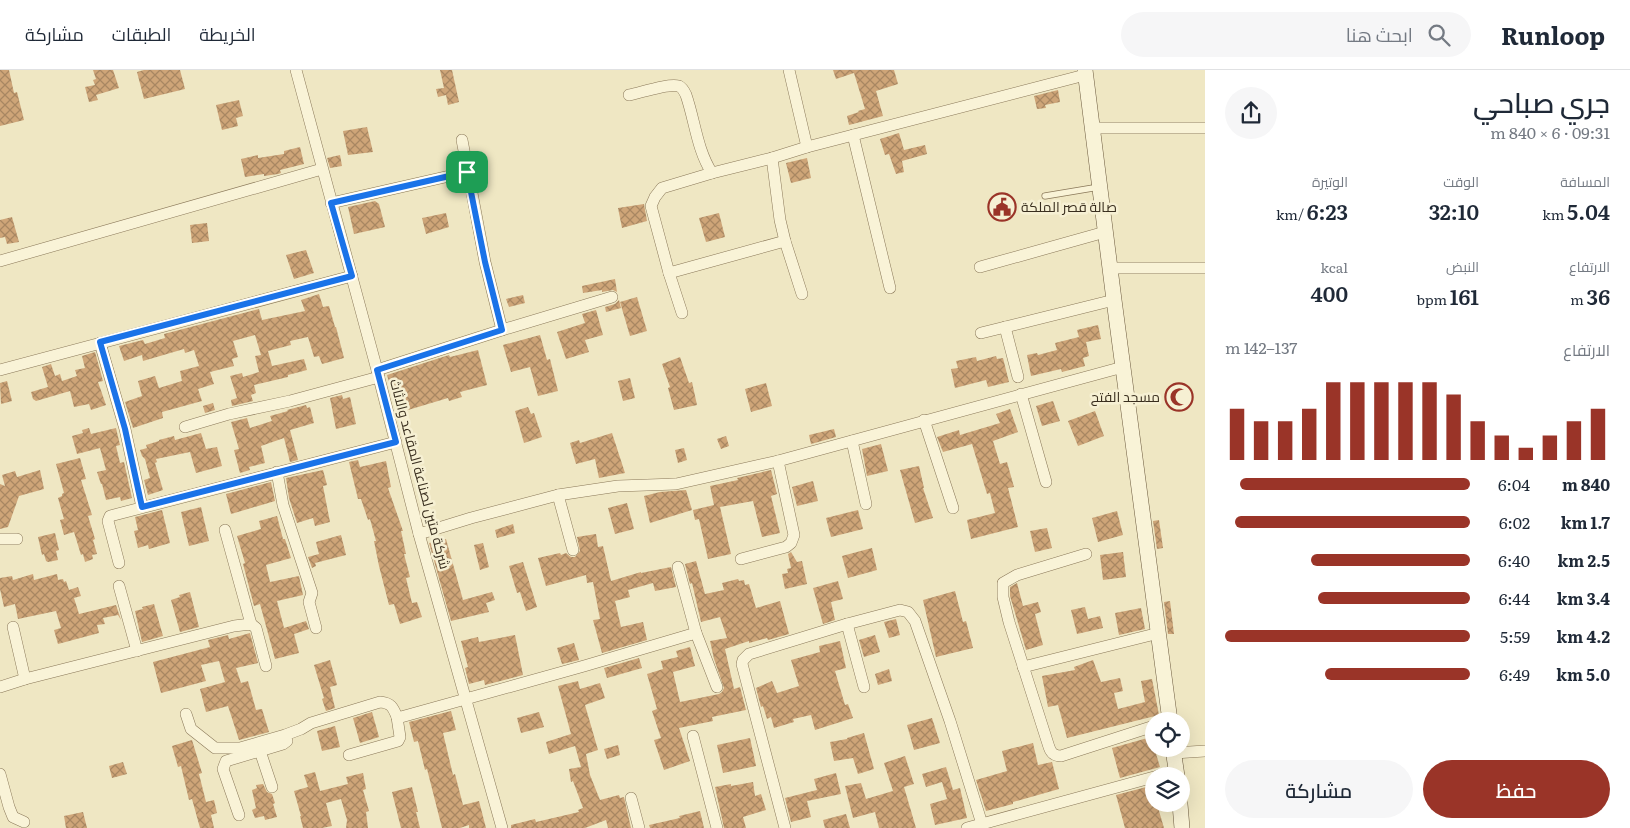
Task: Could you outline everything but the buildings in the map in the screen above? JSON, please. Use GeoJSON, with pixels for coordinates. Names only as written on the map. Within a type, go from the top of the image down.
{"type":"FeatureCollection","features":[{"type":"Feature","properties":{"kind":"main road"},"geometry":{"type":"LineString","coordinates":[[1085,72],[1109,268],[1169,712]]}},
{"type":"Feature","properties":{"kind":"main road"},"geometry":{"type":"LineString","coordinates":[[1181,812],[1182,828]]}},
{"type":"Feature","properties":{"kind":"street","name":"شركة متين لصناعة المقاعد والاثاث"},"geometry":{"type":"LineString","coordinates":[[296,70],[419,534],[502,828]]}},
{"type":"Feature","properties":{"kind":"street"},"geometry":{"type":"LineString","coordinates":[[789,70],[806,147]]}},
{"type":"Feature","properties":{"kind":"street"},"geometry":{"type":"LineString","coordinates":[[682,313],[651,206],[662,188],[853,134],[1085,72]]}},
{"type":"Feature","properties":{"kind":"street"},"geometry":{"type":"LineString","coordinates":[[628,95],[666,87],[677,86],[682,88],[686,95],[707,166],[712,173]]}},
{"type":"Feature","properties":{"kind":"street"},"geometry":{"type":"LineString","coordinates":[[1092,128],[1205,128]]}},
{"type":"Feature","properties":{"kind":"street"},"geometry":{"type":"LineString","coordinates":[[853,134],[890,288]]}},
{"type":"Feature","properties":{"kind":"street"},"geometry":{"type":"LineString","coordinates":[[462,140],[485,262],[502,330]]}},
{"type":"Feature","properties":{"kind":"street"},"geometry":{"type":"LineString","coordinates":[[772,158],[780,220],[802,294]]}},
{"type":"Feature","properties":{"kind":"street"},"geometry":{"type":"LineString","coordinates":[[0,261],[322,169]]}},
{"type":"Feature","properties":{"kind":"street"},"geometry":{"type":"LineString","coordinates":[[331,203],[467,172]]}},
{"type":"Feature","properties":{"kind":"street"},"geometry":{"type":"LineString","coordinates":[[980,267],[1105,232]]}},
{"type":"Feature","properties":{"kind":"street"},"geometry":{"type":"LineString","coordinates":[[669,273],[785,241]]}},
{"type":"Feature","properties":{"kind":"street"},"geometry":{"type":"LineString","coordinates":[[1109,268],[1205,268]]}},
{"type":"Feature","properties":{"kind":"street"},"geometry":{"type":"LineString","coordinates":[[0,370],[352,276]]}},
{"type":"Feature","properties":{"kind":"street"},"geometry":{"type":"LineString","coordinates":[[184,427],[229,414],[290,401],[378,374],[502,330],[612,297]]}},
{"type":"Feature","properties":{"kind":"street"},"geometry":{"type":"LineString","coordinates":[[981,333],[1114,300]]}},
{"type":"Feature","properties":{"kind":"street"},"geometry":{"type":"LineString","coordinates":[[1005,327],[1018,377]]}},
{"type":"Feature","properties":{"kind":"street"},"geometry":{"type":"LineString","coordinates":[[100,342],[125,429],[142,507]]}},
{"type":"Feature","properties":{"kind":"street"},"geometry":{"type":"LineString","coordinates":[[419,534],[470,518],[558,495],[618,486],[676,484],[778,461],[1123,367]]}},
{"type":"Feature","properties":{"kind":"street"},"geometry":{"type":"LineString","coordinates":[[1021,394],[1046,482]]}},
{"type":"Feature","properties":{"kind":"street"},"geometry":{"type":"LineString","coordinates":[[924,420],[952,508]]}},
{"type":"Feature","properties":{"kind":"street"},"geometry":{"type":"LineString","coordinates":[[852,440],[866,504]]}},
{"type":"Feature","properties":{"kind":"street"},"geometry":{"type":"LineString","coordinates":[[119,563],[108,521],[110,516],[396,442]]}},
{"type":"Feature","properties":{"kind":"street"},"geometry":{"type":"LineString","coordinates":[[741,560],[786,547],[791,543],[794,535],[778,461]]}},
{"type":"Feature","properties":{"kind":"street"},"geometry":{"type":"LineString","coordinates":[[276,472],[283,505],[312,594],[309,602],[316,628]]}},
{"type":"Feature","properties":{"kind":"street"},"geometry":{"type":"LineString","coordinates":[[558,495],[573,550]]}},
{"type":"Feature","properties":{"kind":"street"},"geometry":{"type":"LineString","coordinates":[[225,530],[251,624],[256,628],[266,666]]}},
{"type":"Feature","properties":{"kind":"street"},"geometry":{"type":"LineString","coordinates":[[0,540],[17,539]]}},
{"type":"Feature","properties":{"kind":"street"},"geometry":{"type":"LineString","coordinates":[[1086,554],[1017,575],[1003,583],[1003,597],[1009,622],[1049,747],[1051,752],[1057,756],[1079,751],[1145,729]]}},
{"type":"Feature","properties":{"kind":"street"},"geometry":{"type":"LineString","coordinates":[[678,567],[696,633],[717,688]]}},
{"type":"Feature","properties":{"kind":"street"},"geometry":{"type":"LineString","coordinates":[[119,586],[137,650]]}},
{"type":"Feature","properties":{"kind":"street"},"geometry":{"type":"LineString","coordinates":[[785,828],[742,660],[749,654],[900,610],[908,612],[915,621],[950,721],[974,826],[1145,780]]}},
{"type":"Feature","properties":{"kind":"street"},"geometry":{"type":"LineString","coordinates":[[0,687],[137,650],[234,626],[251,624]]}},
{"type":"Feature","properties":{"kind":"street"},"geometry":{"type":"LineString","coordinates":[[847,624],[864,688]]}},
{"type":"Feature","properties":{"kind":"street"},"geometry":{"type":"LineString","coordinates":[[13,627],[25,679]]}},
{"type":"Feature","properties":{"kind":"street"},"geometry":{"type":"LineString","coordinates":[[398,717],[401,718],[696,633]]}},
{"type":"Feature","properties":{"kind":"street"},"geometry":{"type":"LineString","coordinates":[[1023,667],[1159,633]]}},
{"type":"Feature","properties":{"kind":"street"},"geometry":{"type":"LineString","coordinates":[[186,714],[192,729],[215,748],[240,748],[286,735],[311,723],[380,702],[388,703],[393,707],[398,717],[400,737],[398,741],[349,754]]}},
{"type":"Feature","properties":{"kind":"street"},"geometry":{"type":"LineString","coordinates":[[239,815],[223,769],[224,763],[260,750],[284,744],[287,741],[286,735]]}},
{"type":"Feature","properties":{"kind":"street"},"geometry":{"type":"LineString","coordinates":[[693,736],[717,828]]}},
{"type":"Feature","properties":{"kind":"street"},"geometry":{"type":"LineString","coordinates":[[260,750],[272,787]]}},
{"type":"Feature","properties":{"kind":"street"},"geometry":{"type":"LineString","coordinates":[[1190,751],[1205,751]]}},
{"type":"Feature","properties":{"kind":"street"},"geometry":{"type":"LineString","coordinates":[[0,774],[13,817],[24,822]]}},
{"type":"Feature","properties":{"kind":"street"},"geometry":{"type":"LineString","coordinates":[[631,798],[639,828]]}},
{"type":"Feature","properties":{"kind":"lane"},"geometry":{"type":"LineString","coordinates":[[1045,196],[1099,187]]}},
{"type":"Feature","properties":{"kind":"place","name":"صالة قصر الملكة"},"geometry":{"type":"Point","coordinates":[1002,207]}},
{"type":"Feature","properties":{"kind":"place","name":"مسجد الفتح"},"geometry":{"type":"Point","coordinates":[1179,397]}},
{"type":"Feature","properties":{"kind":"route"},"geometry":{"type":"LineString","coordinates":[[467,172],[485,262],[502,330],[377,370],[396,442],[142,507],[125,429],[100,342],[352,276],[331,203],[467,172]]}}]}
